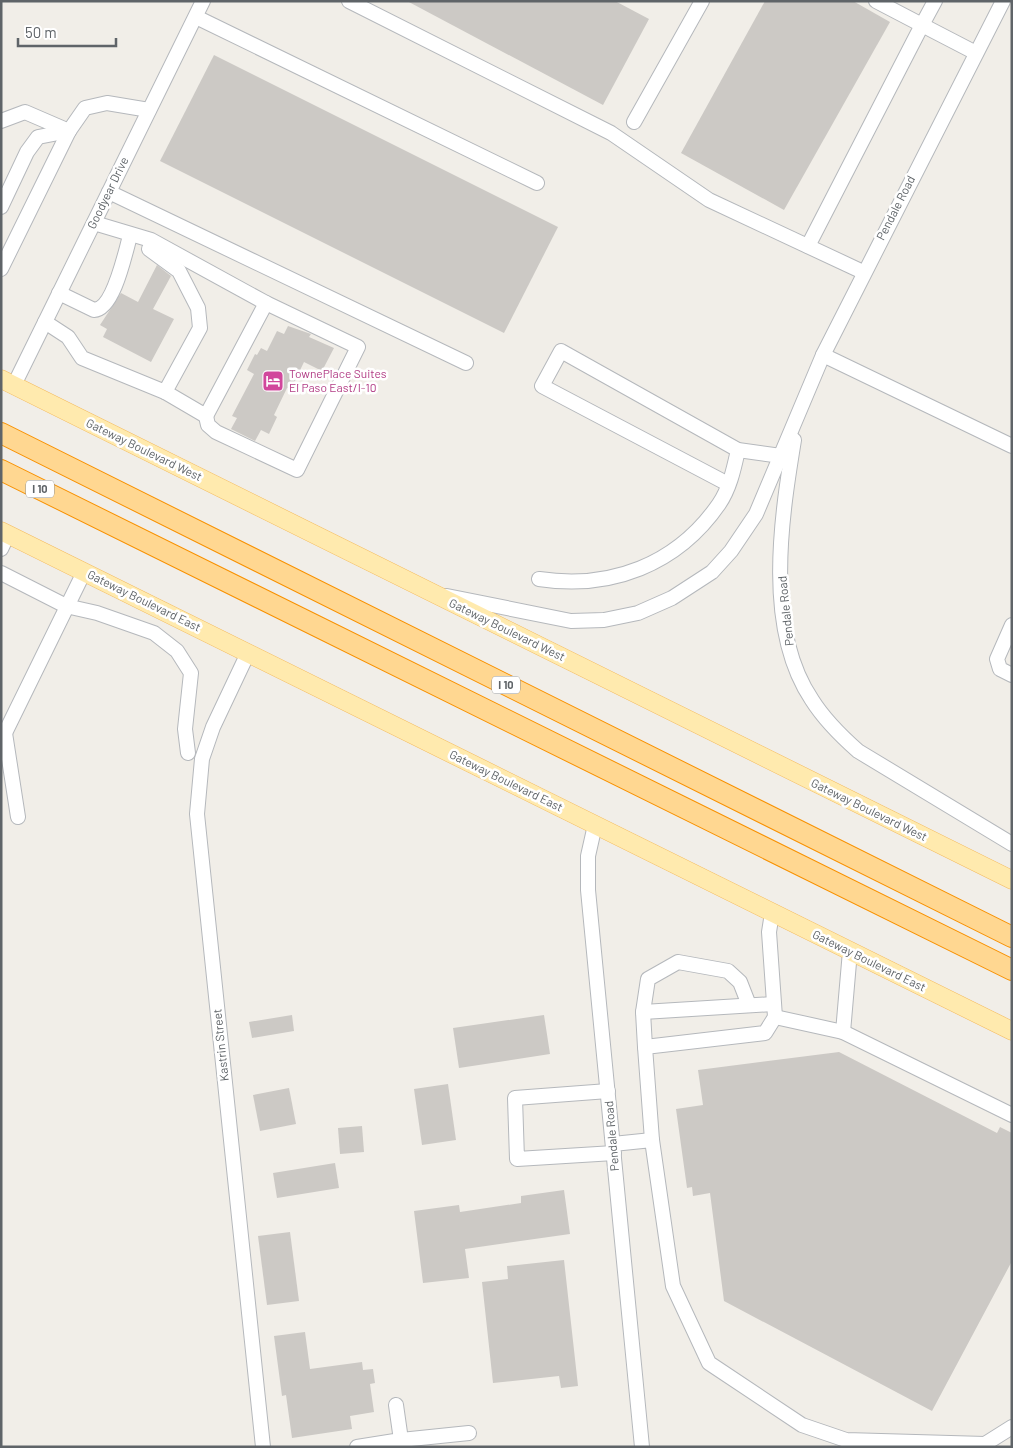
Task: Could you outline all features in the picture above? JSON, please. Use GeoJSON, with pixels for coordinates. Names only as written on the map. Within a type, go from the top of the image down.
{"type":"FeatureCollection","features":[{"type":"Feature","properties":{"kind":"highway","name":"I 10"},"geometry":{"type":"LineString","coordinates":[[1,433],[1012,936]]}},
{"type":"Feature","properties":{"kind":"highway","name":"I 10"},"geometry":{"type":"LineString","coordinates":[[1,470],[1012,970]]}},
{"type":"Feature","properties":{"kind":"main road","name":"Gateway Boulevard West"},"geometry":{"type":"LineString","coordinates":[[8,382],[1012,880]]}},
{"type":"Feature","properties":{"kind":"main road","name":"Gateway Boulevard East"},"geometry":{"type":"LineString","coordinates":[[4,538],[84,572],[1012,1031]]}},
{"type":"Feature","properties":{"kind":"street","name":"Goodyear Drive"},"geometry":{"type":"LineString","coordinates":[[8,382],[45,322],[60,293],[203,1]]}},
{"type":"Feature","properties":{"kind":"street"},"geometry":{"type":"LineString","coordinates":[[349,1],[611,133],[709,200],[863,272]]}},
{"type":"Feature","properties":{"kind":"street"},"geometry":{"type":"LineString","coordinates":[[634,122],[702,1]]}},
{"type":"Feature","properties":{"kind":"street"},"geometry":{"type":"LineString","coordinates":[[876,1],[976,53]]}},
{"type":"Feature","properties":{"kind":"street"},"geometry":{"type":"LineString","coordinates":[[808,246],[935,1]]}},
{"type":"Feature","properties":{"kind":"street","name":"Pendale Road"},"geometry":{"type":"LineString","coordinates":[[432,593],[571,621],[604,620],[654,608],[698,583],[732,551],[756,514],[798,419],[823,355],[863,272],[1003,1]]}},
{"type":"Feature","properties":{"kind":"street"},"geometry":{"type":"LineString","coordinates":[[196,17],[537,183]]}},
{"type":"Feature","properties":{"kind":"street"},"geometry":{"type":"LineString","coordinates":[[1,269],[69,131],[85,108],[107,103],[149,110]]}},
{"type":"Feature","properties":{"kind":"street"},"geometry":{"type":"LineString","coordinates":[[1,121],[25,112],[69,131]]}},
{"type":"Feature","properties":{"kind":"street"},"geometry":{"type":"LineString","coordinates":[[1,207],[28,152],[38,137],[69,131]]}},
{"type":"Feature","properties":{"kind":"street"},"geometry":{"type":"LineString","coordinates":[[109,192],[466,363]]}},
{"type":"Feature","properties":{"kind":"street"},"geometry":{"type":"LineString","coordinates":[[94,223],[130,236],[151,240],[266,303],[358,347],[297,470],[216,432],[208,425],[206,416],[266,303]]}},
{"type":"Feature","properties":{"kind":"street"},"geometry":{"type":"LineString","coordinates":[[60,293],[94,310],[103,306],[117,284],[130,236]]}},
{"type":"Feature","properties":{"kind":"street"},"geometry":{"type":"LineString","coordinates":[[130,236],[179,271],[198,308],[200,328],[165,392]]}},
{"type":"Feature","properties":{"kind":"street"},"geometry":{"type":"LineString","coordinates":[[45,322],[68,337],[78,354],[165,392],[206,416]]}},
{"type":"Feature","properties":{"kind":"street"},"geometry":{"type":"LineString","coordinates":[[728,484],[542,386],[561,351],[738,450],[781,456]]}},
{"type":"Feature","properties":{"kind":"street"},"geometry":{"type":"LineString","coordinates":[[823,355],[1012,446]]}},
{"type":"Feature","properties":{"kind":"street","name":"Pendale Road"},"geometry":{"type":"LineString","coordinates":[[798,419],[783,518],[781,592],[787,640],[800,677],[812,700],[840,735],[858,751],[1012,844]]}},
{"type":"Feature","properties":{"kind":"street"},"geometry":{"type":"LineString","coordinates":[[539,579],[562,582],[590,582],[616,578],[653,563],[679,548],[720,503],[738,450]]}},
{"type":"Feature","properties":{"kind":"street"},"geometry":{"type":"LineString","coordinates":[[18,817],[3,732],[84,572]]}},
{"type":"Feature","properties":{"kind":"street"},"geometry":{"type":"LineString","coordinates":[[1,573],[66,606],[97,613],[154,633],[177,651],[191,673],[185,729],[188,753]]}},
{"type":"Feature","properties":{"kind":"street"},"geometry":{"type":"LineString","coordinates":[[1012,625],[997,659],[1000,669],[1012,675]]}},
{"type":"Feature","properties":{"kind":"street","name":"Kastrin Street"},"geometry":{"type":"LineString","coordinates":[[248,653],[213,727],[205,751],[199,777],[197,814],[264,1447]]}},
{"type":"Feature","properties":{"kind":"street","name":"Pendale Road"},"geometry":{"type":"LineString","coordinates":[[595,825],[588,856],[588,890],[642,1447]]}},
{"type":"Feature","properties":{"kind":"street"},"geometry":{"type":"LineString","coordinates":[[645,1047],[765,1033],[774,1010],[769,932],[772,912]]}},
{"type":"Feature","properties":{"kind":"street"},"geometry":{"type":"LineString","coordinates":[[843,1032],[850,951]]}},
{"type":"Feature","properties":{"kind":"street"},"geometry":{"type":"LineString","coordinates":[[749,1005],[740,982],[728,970],[678,962],[648,980],[643,1012],[652,1140],[673,1286],[709,1363],[802,1425],[846,1440],[985,1444],[1012,1427]]}},
{"type":"Feature","properties":{"kind":"street"},"geometry":{"type":"LineString","coordinates":[[643,1012],[749,1005],[774,1010],[843,1032],[1012,1115]]}},
{"type":"Feature","properties":{"kind":"street"},"geometry":{"type":"LineString","coordinates":[[608,1091],[516,1098],[517,1159],[613,1148],[652,1140]]}},
{"type":"Feature","properties":{"kind":"street"},"geometry":{"type":"LineString","coordinates":[[396,1405],[400,1440]]}},
{"type":"Feature","properties":{"kind":"street"},"geometry":{"type":"LineString","coordinates":[[357,1447],[400,1440],[469,1433]]}},
{"type":"Feature","properties":{"kind":"building"},"geometry":{"type":"Polygon","coordinates":[[[407,1],[615,1],[649,19],[603,105],[407,1]]]}},
{"type":"Feature","properties":{"kind":"building"},"geometry":{"type":"Polygon","coordinates":[[[765,1],[853,1],[890,22],[784,210],[681,153],[765,1]]]}},
{"type":"Feature","properties":{"kind":"building"},"geometry":{"type":"Polygon","coordinates":[[[214,55],[558,227],[504,333],[160,161],[214,55]]]}},
{"type":"Feature","properties":{"kind":"building"},"geometry":{"type":"Polygon","coordinates":[[[157,265],[171,276],[153,309],[174,319],[151,362],[103,337],[107,329],[100,325],[121,293],[138,302],[157,265]]]}},
{"type":"Feature","properties":{"kind":"building","name":"TownePlace Suites El Paso East/I-10"},"geometry":{"type":"Polygon","coordinates":[[[288,326],[311,334],[309,337],[334,348],[322,371],[304,362],[291,389],[287,388],[274,415],[277,417],[269,434],[261,430],[255,441],[231,429],[237,418],[232,416],[254,374],[247,370],[255,354],[257,355],[261,348],[267,351],[277,331],[284,334],[288,326]]]}},
{"type":"Feature","properties":{"kind":"building"},"geometry":{"type":"Polygon","coordinates":[[[292,1015],[294,1031],[252,1038],[249,1022],[292,1015]]]}},
{"type":"Feature","properties":{"kind":"building"},"geometry":{"type":"Polygon","coordinates":[[[544,1015],[550,1054],[459,1068],[453,1028],[544,1015]]]}},
{"type":"Feature","properties":{"kind":"building"},"geometry":{"type":"Polygon","coordinates":[[[839,1052],[997,1133],[1000,1127],[1012,1133],[1012,1261],[932,1411],[724,1301],[710,1193],[693,1196],[692,1187],[687,1188],[676,1109],[703,1105],[698,1070],[839,1052]]]}},
{"type":"Feature","properties":{"kind":"building"},"geometry":{"type":"Polygon","coordinates":[[[448,1084],[456,1140],[422,1145],[414,1089],[448,1084]]]}},
{"type":"Feature","properties":{"kind":"building"},"geometry":{"type":"Polygon","coordinates":[[[289,1088],[296,1124],[260,1131],[253,1095],[289,1088]]]}},
{"type":"Feature","properties":{"kind":"building"},"geometry":{"type":"Polygon","coordinates":[[[362,1126],[364,1152],[340,1154],[338,1128],[362,1126]]]}},
{"type":"Feature","properties":{"kind":"building"},"geometry":{"type":"Polygon","coordinates":[[[335,1163],[339,1188],[277,1198],[273,1173],[335,1163]]]}},
{"type":"Feature","properties":{"kind":"building"},"geometry":{"type":"Polygon","coordinates":[[[564,1190],[570,1234],[465,1249],[469,1278],[423,1283],[414,1211],[459,1205],[460,1212],[521,1203],[521,1196],[564,1190]]]}},
{"type":"Feature","properties":{"kind":"building"},"geometry":{"type":"Polygon","coordinates":[[[290,1232],[299,1301],[267,1305],[258,1236],[290,1232]]]}},
{"type":"Feature","properties":{"kind":"building"},"geometry":{"type":"Polygon","coordinates":[[[564,1260],[578,1386],[561,1388],[559,1376],[493,1383],[482,1282],[508,1279],[507,1266],[564,1260]]]}},
{"type":"Feature","properties":{"kind":"building"},"geometry":{"type":"Polygon","coordinates":[[[305,1332],[310,1369],[362,1362],[363,1370],[373,1369],[375,1383],[370,1384],[374,1412],[350,1416],[352,1429],[292,1438],[286,1395],[282,1396],[274,1336],[305,1332]]]}},
{"type":"Feature","properties":{"kind":"place","name":"TownePlace Suites El Paso East/I-10"},"geometry":{"type":"Point","coordinates":[273,381]}}]}
